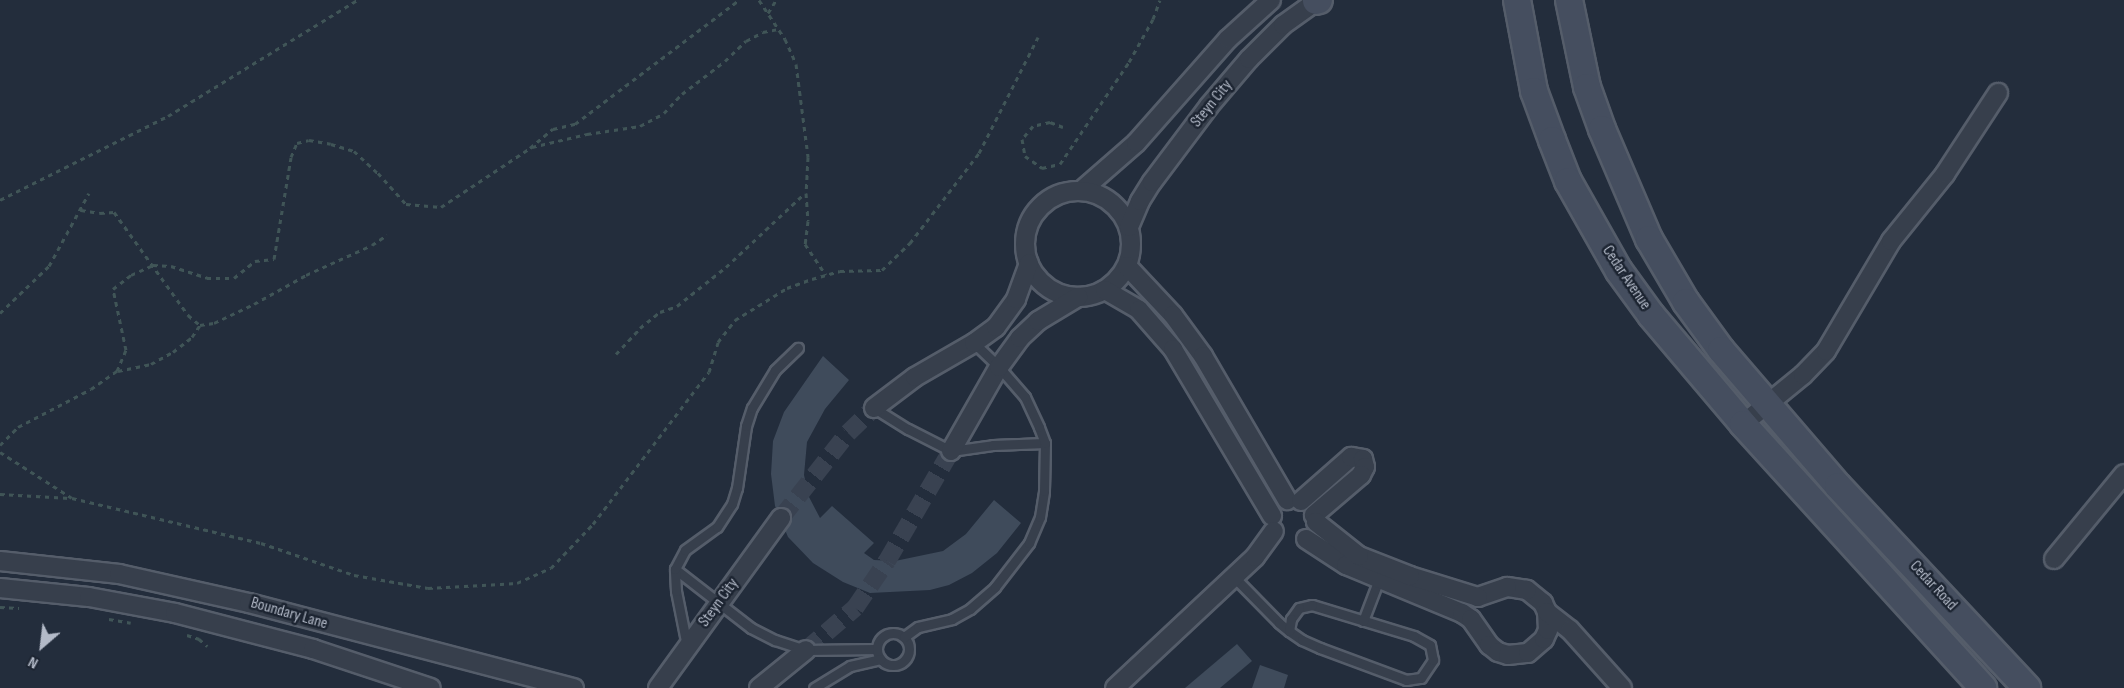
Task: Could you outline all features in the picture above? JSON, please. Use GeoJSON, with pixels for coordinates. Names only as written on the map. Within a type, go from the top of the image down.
{"type":"FeatureCollection","features":[{"type":"Feature","properties":{"kind":"main road"},"geometry":{"type":"LineString","coordinates":[[1498,0],[1534,91]]}},
{"type":"Feature","properties":{"kind":"main road","name":"Cedar Avenue"},"geometry":{"type":"LineString","coordinates":[[1517,0],[1534,91],[1568,181],[1619,271],[1651,315],[1743,424],[1820,508]]}},
{"type":"Feature","properties":{"kind":"main road"},"geometry":{"type":"LineString","coordinates":[[1569,0],[1587,87],[1602,129],[1649,239],[1686,302],[1721,350],[1766,404]]}},
{"type":"Feature","properties":{"kind":"main road","name":"Cedar Road"},"geometry":{"type":"LineString","coordinates":[[1766,404],[1838,486],[2027,688]]}},
{"type":"Feature","properties":{"kind":"main road","name":"Cedar Road"},"geometry":{"type":"LineString","coordinates":[[1820,508],[1979,686]]}},
{"type":"Feature","properties":{"kind":"main road"},"geometry":{"type":"LineString","coordinates":[[1979,686],[1994,652]]}},
{"type":"Feature","properties":{"kind":"street","name":"Steyn City"},"geometry":{"type":"LineString","coordinates":[[1081,191],[1136,143],[1228,39],[1271,0]]}},
{"type":"Feature","properties":{"kind":"street","name":"Steyn City"},"geometry":{"type":"LineString","coordinates":[[1129,227],[1140,201],[1152,182],[1209,106],[1249,59],[1276,32],[1317,0]]}},
{"type":"Feature","properties":{"kind":"street"},"geometry":{"type":"LineString","coordinates":[[1743,424],[1803,375],[1831,344],[1891,241],[1945,174],[1998,93]]}},
{"type":"Feature","properties":{"kind":"street"},"geometry":{"type":"LineString","coordinates":[[951,451],[999,367],[1020,338],[1038,321],[1078,297],[1105,290],[1118,280],[1127,266],[1131,253],[1129,227],[1122,213],[1097,194],[1081,191],[1056,197],[1035,213],[1027,229],[1025,246],[1029,263],[1043,284],[1065,296],[1078,297]]}},
{"type":"Feature","properties":{"kind":"street"},"geometry":{"type":"LineString","coordinates":[[874,408],[915,377],[974,343],[996,327],[1016,299],[1029,263]]}},
{"type":"Feature","properties":{"kind":"street"},"geometry":{"type":"LineString","coordinates":[[1127,266],[1173,315],[1203,356],[1294,501],[1348,549],[1382,567],[1478,597],[1507,588],[1527,590],[1543,603],[1548,621],[1611,688]]}},
{"type":"Feature","properties":{"kind":"street"},"geometry":{"type":"LineString","coordinates":[[1105,290],[1139,310],[1173,349],[1276,529],[1295,543],[1311,535],[1315,518],[1361,475],[1365,467],[1362,459],[1350,457],[1294,501],[1275,509],[1276,529],[1255,558],[1115,688]]}},
{"type":"Feature","properties":{"kind":"street"},"geometry":{"type":"LineString","coordinates":[[2054,560],[2124,474]]}},
{"type":"Feature","properties":{"kind":"street","name":"Steyn City"},"geometry":{"type":"LineString","coordinates":[[658,688],[780,518]]}},
{"type":"Feature","properties":{"kind":"street"},"geometry":{"type":"LineString","coordinates":[[1306,539],[1330,557],[1462,613],[1478,627],[1489,645],[1508,655],[1528,653],[1537,647],[1548,621]]}},
{"type":"Feature","properties":{"kind":"street","name":"Boundary Lane"},"geometry":{"type":"LineString","coordinates":[[0,561],[119,574],[249,603],[574,688]]}},
{"type":"Feature","properties":{"kind":"street","name":"Boundary Lane"},"geometry":{"type":"LineString","coordinates":[[0,588],[89,597],[176,612],[292,644],[431,688]]}},
{"type":"Feature","properties":{"kind":"street"},"geometry":{"type":"LineString","coordinates":[[1548,621],[1570,630],[1622,688]]}},
{"type":"Feature","properties":{"kind":"street"},"geometry":{"type":"LineString","coordinates":[[759,688],[806,650]]}},
{"type":"Feature","properties":{"kind":"lane"},"geometry":{"type":"LineString","coordinates":[[904,637],[918,627],[952,619],[970,609],[995,587],[1029,543],[1040,517],[1044,491],[1045,443],[1025,397],[974,343]]}},
{"type":"Feature","properties":{"kind":"lane"},"geometry":{"type":"LineString","coordinates":[[687,646],[676,591],[675,569],[686,550],[717,527],[732,504],[737,488],[746,426],[752,408],[775,370],[798,348]]}},
{"type":"Feature","properties":{"kind":"lane"},"geometry":{"type":"LineString","coordinates":[[874,408],[916,434],[951,451],[993,445],[1045,443]]}},
{"type":"Feature","properties":{"kind":"lane"},"geometry":{"type":"LineString","coordinates":[[675,569],[752,628],[775,640],[806,650],[876,649]]}},
{"type":"Feature","properties":{"kind":"lane"},"geometry":{"type":"LineString","coordinates":[[1234,577],[1289,631],[1320,648],[1406,680],[1414,680],[1427,672],[1433,660],[1430,645],[1414,636],[1312,605],[1305,605],[1291,619],[1289,631]]}},
{"type":"Feature","properties":{"kind":"lane"},"geometry":{"type":"LineString","coordinates":[[1364,621],[1379,579]]}},
{"type":"Feature","properties":{"kind":"lane"},"geometry":{"type":"LineString","coordinates":[[895,633],[904,637],[909,646],[905,661],[890,665],[880,659],[876,649],[884,635],[895,633]]}},
{"type":"Feature","properties":{"kind":"lane"},"geometry":{"type":"LineString","coordinates":[[814,688],[850,666],[880,659]]}},
{"type":"Feature","properties":{"kind":"path"},"geometry":{"type":"LineString","coordinates":[[0,200],[168,116],[357,0]]}},
{"type":"Feature","properties":{"kind":"path"},"geometry":{"type":"LineString","coordinates":[[117,371],[126,350],[113,289],[131,275],[153,265],[171,266],[207,278],[234,278],[255,261],[274,259],[291,157],[297,143],[309,140],[331,144],[354,152],[378,173],[406,204],[441,207],[530,148],[553,129],[574,124],[739,0]]}},
{"type":"Feature","properties":{"kind":"path"},"geometry":{"type":"LineString","coordinates":[[759,0],[778,29],[796,64],[808,157],[806,193],[808,221],[805,244],[826,275]]}},
{"type":"Feature","properties":{"kind":"path"},"geometry":{"type":"LineString","coordinates":[[768,13],[776,0]]}},
{"type":"Feature","properties":{"kind":"path"},"geometry":{"type":"LineString","coordinates":[[1064,127],[1050,122],[1033,126],[1022,139],[1024,156],[1042,168],[1060,164],[1129,62],[1153,19],[1160,0]]}},
{"type":"Feature","properties":{"kind":"path"},"geometry":{"type":"LineString","coordinates":[[530,148],[587,134],[640,126],[664,113],[682,94],[726,61],[746,41],[763,32],[778,29]]}},
{"type":"Feature","properties":{"kind":"path"},"geometry":{"type":"LineString","coordinates":[[0,494],[72,498],[261,543],[354,575],[428,588],[517,584],[551,568],[592,524],[709,372],[718,342],[735,320],[787,288],[840,271],[882,270],[910,243],[979,153],[1038,37]]}},
{"type":"Feature","properties":{"kind":"path"},"geometry":{"type":"LineString","coordinates":[[616,354],[640,328],[660,312],[677,306],[726,267],[806,193]]}},
{"type":"Feature","properties":{"kind":"path"},"geometry":{"type":"LineString","coordinates":[[0,313],[49,266],[89,194]]}},
{"type":"Feature","properties":{"kind":"path"},"geometry":{"type":"LineString","coordinates":[[81,210],[100,213],[114,212],[188,315],[200,325],[214,323],[254,304],[306,275],[372,245],[387,235]]}},
{"type":"Feature","properties":{"kind":"path"},"geometry":{"type":"LineString","coordinates":[[0,445],[18,427],[91,389],[117,371],[150,364],[173,352],[192,337],[200,325]]}},
{"type":"Feature","properties":{"kind":"path"},"geometry":{"type":"LineString","coordinates":[[0,452],[72,498]]}},
{"type":"Feature","properties":{"kind":"path"},"geometry":{"type":"LineString","coordinates":[[0,607],[24,608]]}},
{"type":"Feature","properties":{"kind":"path"},"geometry":{"type":"LineString","coordinates":[[103,616],[116,621],[139,624]]}},
{"type":"Feature","properties":{"kind":"path"},"geometry":{"type":"LineString","coordinates":[[183,633],[199,639],[207,646]]}},
{"type":"Feature","properties":{"kind":"building"},"geometry":{"type":"Polygon","coordinates":[[[823,356],[849,380],[825,409],[807,442],[804,475],[809,497],[820,518],[832,506],[874,543],[864,553],[874,560],[895,561],[943,551],[966,534],[994,500],[1021,523],[997,553],[972,573],[949,585],[930,590],[870,593],[843,582],[813,563],[788,537],[775,506],[771,474],[773,441],[784,412],[823,356]]]}},
{"type":"Feature","properties":{"kind":"building"},"geometry":{"type":"Polygon","coordinates":[[[1237,644],[1252,661],[1220,688],[1185,688],[1237,644]]]}},
{"type":"Feature","properties":{"kind":"building"},"geometry":{"type":"Polygon","coordinates":[[[1260,665],[1288,675],[1284,688],[1252,688],[1260,665]]]}},
{"type":"Feature","properties":{"kind":"tunnel"},"geometry":{"type":"LineString","coordinates":[[781,518],[848,433],[874,408]]}},
{"type":"Feature","properties":{"kind":"tunnel"},"geometry":{"type":"LineString","coordinates":[[806,650],[855,608],[887,561],[951,451]]}}]}
